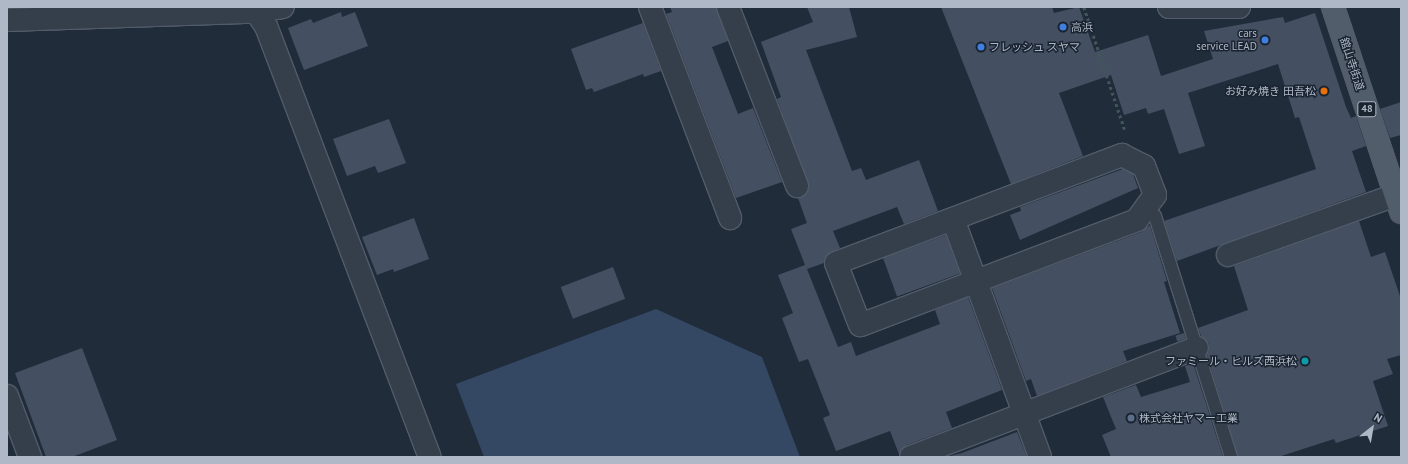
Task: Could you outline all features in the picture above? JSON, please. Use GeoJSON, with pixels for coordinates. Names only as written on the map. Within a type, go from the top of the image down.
{"type":"FeatureCollection","features":[{"type":"Feature","properties":{"kind":"main road","name":"舘山寺街道"},"geometry":{"type":"LineString","coordinates":[[1333,7],[1398,204]]}},
{"type":"Feature","properties":{"kind":"street"},"geometry":{"type":"LineString","coordinates":[[7,20],[282,7]]}},
{"type":"Feature","properties":{"kind":"street"},"geometry":{"type":"LineString","coordinates":[[650,7],[730,218]]}},
{"type":"Feature","properties":{"kind":"street"},"geometry":{"type":"LineString","coordinates":[[728,7],[796,186]]}},
{"type":"Feature","properties":{"kind":"street"},"geometry":{"type":"LineString","coordinates":[[1169,7],[1238,7]]}},
{"type":"Feature","properties":{"kind":"street"},"geometry":{"type":"LineString","coordinates":[[255,9],[266,26],[430,457]]}},
{"type":"Feature","properties":{"kind":"street"},"geometry":{"type":"LineString","coordinates":[[1122,155],[1144,166],[1155,195],[1145,209],[1137,220],[860,325],[836,263],[1122,155]]}},
{"type":"Feature","properties":{"kind":"street"},"geometry":{"type":"LineString","coordinates":[[1228,255],[1398,204]]}},
{"type":"Feature","properties":{"kind":"street"},"geometry":{"type":"LineString","coordinates":[[953,219],[1040,457]]}},
{"type":"Feature","properties":{"kind":"street"},"geometry":{"type":"LineString","coordinates":[[911,457],[1197,348]]}},
{"type":"Feature","properties":{"kind":"street"},"geometry":{"type":"LineString","coordinates":[[7,396],[30,457]]}},
{"type":"Feature","properties":{"kind":"lane"},"geometry":{"type":"LineString","coordinates":[[1145,209],[1155,216],[1231,457]]}},
{"type":"Feature","properties":{"kind":"path"},"geometry":{"type":"LineString","coordinates":[[1084,7],[1132,151],[1128,158]]}},
{"type":"Feature","properties":{"kind":"water"},"geometry":{"type":"Polygon","coordinates":[[[656,309],[762,357],[800,457],[484,457],[456,384],[656,309]]]}},
{"type":"Feature","properties":{"kind":"building"},"geometry":{"type":"Polygon","coordinates":[[[670,7],[716,7],[728,41],[712,47],[738,114],[753,108],[782,182],[736,198],[666,14],[672,12],[670,7]]]}},
{"type":"Feature","properties":{"kind":"building"},"geometry":{"type":"Polygon","coordinates":[[[807,7],[849,7],[857,37],[806,50],[852,171],[861,168],[866,180],[919,160],[938,211],[904,224],[897,207],[833,231],[840,248],[827,255],[824,263],[807,269],[838,347],[851,342],[856,356],[940,324],[935,310],[968,297],[1002,390],[946,412],[952,428],[907,445],[899,454],[890,431],[836,451],[823,418],[830,415],[808,359],[799,362],[782,318],[793,313],[778,275],[805,265],[791,229],[807,223],[798,198],[806,194],[809,188],[777,99],[781,97],[761,42],[813,22],[807,7]]]}},
{"type":"Feature","properties":{"kind":"building"},"geometry":{"type":"Polygon","coordinates":[[[941,7],[1052,7],[1054,13],[1079,7],[1095,52],[1148,35],[1161,76],[1213,59],[1204,31],[1283,17],[1285,23],[1315,13],[1346,107],[1351,118],[1356,116],[1366,146],[1352,151],[1366,192],[1177,261],[1164,221],[1316,169],[1299,117],[1295,118],[1278,64],[1188,93],[1205,146],[1179,154],[1164,109],[1148,114],[1146,108],[1124,115],[1111,75],[1059,93],[1083,156],[1011,184],[941,7]]]}},
{"type":"Feature","properties":{"kind":"building"},"geometry":{"type":"Polygon","coordinates":[[[341,12],[342,17],[355,12],[368,46],[304,70],[288,28],[311,19],[313,23],[341,12]]]}},
{"type":"Feature","properties":{"kind":"building"},"geometry":{"type":"Polygon","coordinates":[[[643,23],[661,71],[644,77],[643,74],[594,92],[592,88],[586,90],[571,49],[643,23]]]}},
{"type":"Feature","properties":{"kind":"building"},"geometry":{"type":"Polygon","coordinates":[[[1401,102],[1401,135],[1390,138],[1380,109],[1401,102]]]}},
{"type":"Feature","properties":{"kind":"building"},"geometry":{"type":"Polygon","coordinates":[[[389,119],[406,163],[378,173],[375,166],[347,176],[333,139],[389,119]]]}},
{"type":"Feature","properties":{"kind":"building"},"geometry":{"type":"Polygon","coordinates":[[[1123,169],[1133,174],[1138,188],[1020,240],[1010,215],[1021,211],[1020,207],[1123,169]]]}},
{"type":"Feature","properties":{"kind":"building"},"geometry":{"type":"Polygon","coordinates":[[[414,218],[429,259],[394,272],[393,269],[377,275],[362,237],[414,218]]]}},
{"type":"Feature","properties":{"kind":"building"},"geometry":{"type":"Polygon","coordinates":[[[1359,221],[1371,257],[1385,252],[1401,299],[1401,355],[1387,359],[1393,374],[1373,381],[1388,426],[1336,443],[1334,439],[1278,457],[1238,457],[1207,356],[1209,344],[1201,336],[1198,328],[1248,310],[1234,266],[1359,221]]]}},
{"type":"Feature","properties":{"kind":"building"},"geometry":{"type":"Polygon","coordinates":[[[1150,225],[1167,281],[1164,282],[1180,333],[1123,351],[1127,361],[1037,396],[1031,379],[1026,381],[992,288],[1141,232],[1150,225]]]}},
{"type":"Feature","properties":{"kind":"building"},"geometry":{"type":"Polygon","coordinates":[[[946,235],[960,274],[897,296],[883,258],[946,235]]]}},
{"type":"Feature","properties":{"kind":"building"},"geometry":{"type":"Polygon","coordinates":[[[613,267],[625,299],[573,319],[561,287],[613,267]]]}},
{"type":"Feature","properties":{"kind":"building"},"geometry":{"type":"Polygon","coordinates":[[[1184,333],[1186,339],[1177,341],[1175,336],[1184,333]]]}},
{"type":"Feature","properties":{"kind":"building"},"geometry":{"type":"Polygon","coordinates":[[[82,348],[117,440],[72,457],[46,457],[15,373],[82,348]]]}},
{"type":"Feature","properties":{"kind":"building"},"geometry":{"type":"Polygon","coordinates":[[[1193,363],[1223,457],[1111,457],[1102,435],[1116,429],[1103,397],[1136,385],[1141,397],[1190,382],[1185,366],[1193,363]]]}},
{"type":"Feature","properties":{"kind":"building"},"geometry":{"type":"Polygon","coordinates":[[[1017,432],[1027,457],[946,457],[962,453],[1017,432]]]}},
{"type":"Feature","properties":{"kind":"place","name":"高浜"},"geometry":{"type":"Point","coordinates":[1063,27]}},
{"type":"Feature","properties":{"kind":"place","name":"cars service LEAD"},"geometry":{"type":"Point","coordinates":[1265,40]}},
{"type":"Feature","properties":{"kind":"place","name":"フレッシュ スヤマ"},"geometry":{"type":"Point","coordinates":[981,47]}},
{"type":"Feature","properties":{"kind":"place","name":"お好み焼き 田吾松"},"geometry":{"type":"Point","coordinates":[1324,91]}},
{"type":"Feature","properties":{"kind":"place","name":"ファミール・ヒルズ西浜松"},"geometry":{"type":"Point","coordinates":[1305,361]}},
{"type":"Feature","properties":{"kind":"place","name":"株式会社ヤマー工業"},"geometry":{"type":"Point","coordinates":[1131,418]}}]}
